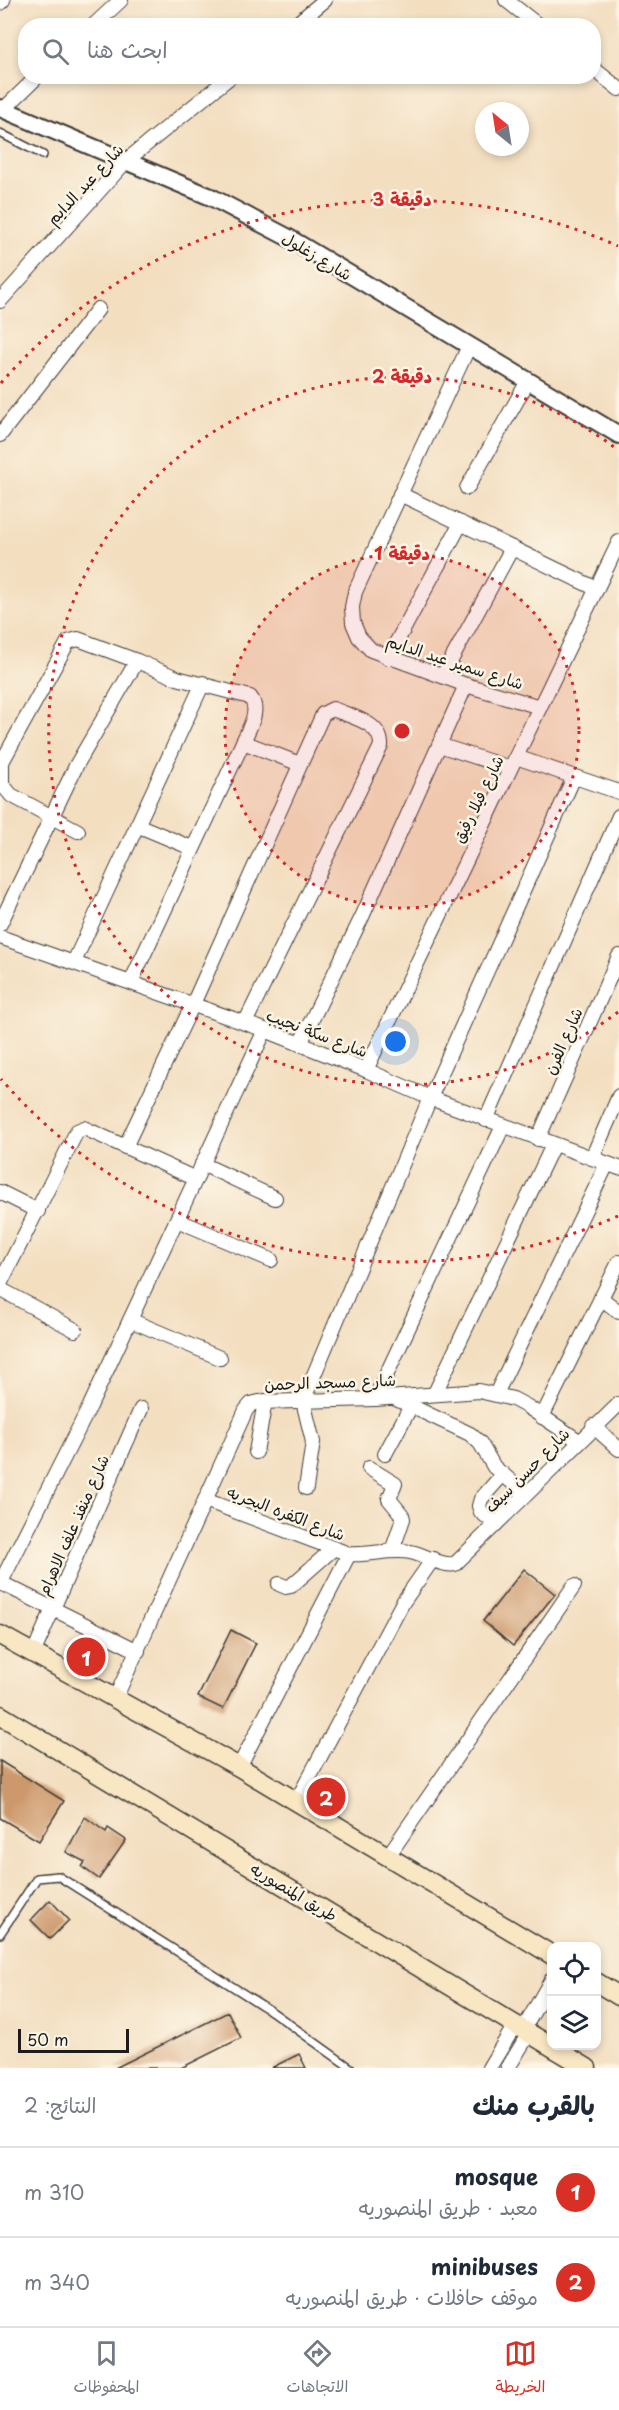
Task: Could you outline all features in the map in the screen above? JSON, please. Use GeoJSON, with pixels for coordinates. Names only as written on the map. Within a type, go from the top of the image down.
{"type":"FeatureCollection","features":[{"type":"Feature","properties":{"kind":"main road"},"geometry":{"type":"LineString","coordinates":[[0,1635],[239,1767],[547,1951]]}},
{"type":"Feature","properties":{"kind":"main road","name":"طريق المنصوريه"},"geometry":{"type":"LineString","coordinates":[[0,1715],[587,2068]]}},
{"type":"Feature","properties":{"kind":"main road"},"geometry":{"type":"LineString","coordinates":[[601,1985],[619,1996]]}},
{"type":"Feature","properties":{"kind":"street"},"geometry":{"type":"LineString","coordinates":[[102,18],[121,0]]}},
{"type":"Feature","properties":{"kind":"street"},"geometry":{"type":"LineString","coordinates":[[304,18],[325,0]]}},
{"type":"Feature","properties":{"kind":"street"},"geometry":{"type":"LineString","coordinates":[[506,0],[529,18]]}},
{"type":"Feature","properties":{"kind":"street"},"geometry":{"type":"LineString","coordinates":[[601,75],[619,89]]}},
{"type":"Feature","properties":{"kind":"street"},"geometry":{"type":"LineString","coordinates":[[1,110],[29,84]]}},
{"type":"Feature","properties":{"kind":"street","name":"شارع عبد الدايم"},"geometry":{"type":"LineString","coordinates":[[0,302],[127,160],[221,84]]}},
{"type":"Feature","properties":{"kind":"street","name":"شارع زغلول"},"geometry":{"type":"LineString","coordinates":[[1,110],[127,160],[211,197],[289,238],[619,435]]}},
{"type":"Feature","properties":{"kind":"street"},"geometry":{"type":"LineString","coordinates":[[0,435],[98,309]]}},
{"type":"Feature","properties":{"kind":"street","name":"شارع سمير عبد الدايم"},"geometry":{"type":"LineString","coordinates":[[469,346],[355,592],[352,607],[353,622],[359,637],[371,650],[388,658],[540,707]]}},
{"type":"Feature","properties":{"kind":"street"},"geometry":{"type":"LineString","coordinates":[[467,488],[528,381]]}},
{"type":"Feature","properties":{"kind":"street"},"geometry":{"type":"LineString","coordinates":[[400,494],[597,589]]}},
{"type":"Feature","properties":{"kind":"street"},"geometry":{"type":"LineString","coordinates":[[388,658],[460,523]]}},
{"type":"Feature","properties":{"kind":"street","name":"شارع فيلا رفيق"},"geometry":{"type":"LineString","coordinates":[[366,1070],[619,543]]}},
{"type":"Feature","properties":{"kind":"street"},"geometry":{"type":"LineString","coordinates":[[443,675],[512,548]]}},
{"type":"Feature","properties":{"kind":"street"},"geometry":{"type":"LineString","coordinates":[[78,831],[11,795],[1,785],[2,762],[68,642],[78,639],[177,678],[203,683],[252,699],[255,711],[243,742],[130,982]]}},
{"type":"Feature","properties":{"kind":"street"},"geometry":{"type":"LineString","coordinates":[[0,924],[77,764],[137,661]]}},
{"type":"Feature","properties":{"kind":"street"},"geometry":{"type":"LineString","coordinates":[[74,962],[203,683]]}},
{"type":"Feature","properties":{"kind":"street"},"geometry":{"type":"LineString","coordinates":[[300,1044],[362,917],[466,685]]}},
{"type":"Feature","properties":{"kind":"street"},"geometry":{"type":"LineString","coordinates":[[125,1147],[193,1004],[323,714],[333,709],[373,726],[382,738],[381,746],[245,1023]]}},
{"type":"Feature","properties":{"kind":"street"},"geometry":{"type":"LineString","coordinates":[[243,742],[300,764]]}},
{"type":"Feature","properties":{"kind":"street"},"geometry":{"type":"LineString","coordinates":[[439,745],[574,777],[619,792]]}},
{"type":"Feature","properties":{"kind":"street"},"geometry":{"type":"LineString","coordinates":[[306,1488],[313,1442],[303,1401],[430,1098],[574,777]]}},
{"type":"Feature","properties":{"kind":"street"},"geometry":{"type":"LineString","coordinates":[[486,1120],[619,816]]}},
{"type":"Feature","properties":{"kind":"street"},"geometry":{"type":"LineString","coordinates":[[137,825],[192,848]]}},
{"type":"Feature","properties":{"kind":"street","name":"شارع سكة نجيب"},"geometry":{"type":"LineString","coordinates":[[0,937],[266,1030],[486,1120],[613,1166]]}},
{"type":"Feature","properties":{"kind":"street","name":"شارع الفرن"},"geometry":{"type":"LineString","coordinates":[[538,1139],[619,956]]}},
{"type":"Feature","properties":{"kind":"street"},"geometry":{"type":"LineString","coordinates":[[138,1651],[0,1583],[90,1406],[266,1030]]}},
{"type":"Feature","properties":{"kind":"street"},"geometry":{"type":"LineString","coordinates":[[592,1158],[619,1096]]}},
{"type":"Feature","properties":{"kind":"street"},"geometry":{"type":"LineString","coordinates":[[375,1399],[503,1126]]}},
{"type":"Feature","properties":{"kind":"street"},"geometry":{"type":"LineString","coordinates":[[0,1284],[77,1131],[84,1128],[196,1179]]}},
{"type":"Feature","properties":{"kind":"street"},"geometry":{"type":"LineString","coordinates":[[435,1393],[554,1144]]}},
{"type":"Feature","properties":{"kind":"street"},"geometry":{"type":"LineString","coordinates":[[202,1164],[275,1198]]}},
{"type":"Feature","properties":{"kind":"street"},"geometry":{"type":"LineString","coordinates":[[496,1394],[613,1166]]}},
{"type":"Feature","properties":{"kind":"street"},"geometry":{"type":"LineString","coordinates":[[0,1192],[38,1211]]}},
{"type":"Feature","properties":{"kind":"street"},"geometry":{"type":"LineString","coordinates":[[177,1220],[272,1260]]}},
{"type":"Feature","properties":{"kind":"street"},"geometry":{"type":"LineString","coordinates":[[542,1417],[619,1262]]}},
{"type":"Feature","properties":{"kind":"street"},"geometry":{"type":"LineString","coordinates":[[0,1289],[75,1330]]}},
{"type":"Feature","properties":{"kind":"street"},"geometry":{"type":"LineString","coordinates":[[601,1298],[619,1312]]}},
{"type":"Feature","properties":{"kind":"street"},"geometry":{"type":"LineString","coordinates":[[130,1320],[220,1358]]}},
{"type":"Feature","properties":{"kind":"street","name":"شارع مسجد الرحمن"},"geometry":{"type":"LineString","coordinates":[[115,1699],[246,1410],[255,1402],[375,1399],[479,1391],[513,1399],[579,1441]]}},
{"type":"Feature","properties":{"kind":"street"},"geometry":{"type":"LineString","coordinates":[[392,1397],[470,1434],[480,1443],[490,1461],[502,1474],[526,1494]]}},
{"type":"Feature","properties":{"kind":"street"},"geometry":{"type":"LineString","coordinates":[[256,1452],[265,1401]]}},
{"type":"Feature","properties":{"kind":"street","name":"شارع حسن سيف"},"geometry":{"type":"LineString","coordinates":[[459,1562],[593,1426],[619,1404]]}},
{"type":"Feature","properties":{"kind":"street"},"geometry":{"type":"LineString","coordinates":[[386,1454],[411,1406]]}},
{"type":"Feature","properties":{"kind":"street","name":"شارع منفذ علف الاهرام"},"geometry":{"type":"LineString","coordinates":[[33,1654],[141,1409]]}},
{"type":"Feature","properties":{"kind":"street"},"geometry":{"type":"LineString","coordinates":[[593,1426],[619,1449]]}},
{"type":"Feature","properties":{"kind":"street"},"geometry":{"type":"LineString","coordinates":[[369,1468],[395,1484],[390,1499],[403,1519],[392,1551]]}},
{"type":"Feature","properties":{"kind":"street"},"geometry":{"type":"LineString","coordinates":[[496,1524],[482,1512],[479,1506],[481,1499],[502,1474]]}},
{"type":"Feature","properties":{"kind":"street","name":"شارع الكفره البحريه"},"geometry":{"type":"LineString","coordinates":[[205,1500],[349,1554],[409,1551],[450,1565],[459,1562]]}},
{"type":"Feature","properties":{"kind":"street"},"geometry":{"type":"LineString","coordinates":[[279,1584],[286,1587],[291,1586],[333,1549]]}},
{"type":"Feature","properties":{"kind":"street"},"geometry":{"type":"LineString","coordinates":[[239,1767],[349,1554]]}},
{"type":"Feature","properties":{"kind":"street"},"geometry":{"type":"LineString","coordinates":[[296,1802],[403,1602],[433,1559]]}},
{"type":"Feature","properties":{"kind":"street"},"geometry":{"type":"LineString","coordinates":[[388,1856],[574,1586]]}},
{"type":"Feature","properties":{"kind":"street"},"geometry":{"type":"LineString","coordinates":[[489,2068],[522,2029],[547,1988]]}},
{"type":"Feature","properties":{"kind":"street"},"geometry":{"type":"LineString","coordinates":[[508,2068],[522,2029]]}},
{"type":"Feature","properties":{"kind":"lane"},"geometry":{"type":"LineString","coordinates":[[0,134],[43,155]]}},
{"type":"Feature","properties":{"kind":"lane"},"geometry":{"type":"LineString","coordinates":[[0,1934],[37,1878],[48,1875],[58,1876],[271,2011],[351,2068]]}},
{"type":"Feature","properties":{"kind":"building"},"geometry":{"type":"Polygon","coordinates":[[[524,1569],[555,1594],[513,1646],[483,1621],[524,1569]]]}},
{"type":"Feature","properties":{"kind":"building"},"geometry":{"type":"Polygon","coordinates":[[[231,1630],[256,1643],[223,1709],[198,1697],[231,1630]]]}},
{"type":"Feature","properties":{"kind":"building"},"geometry":{"type":"Polygon","coordinates":[[[0,1761],[64,1801],[39,1841],[0,1818],[0,1761]]]}},
{"type":"Feature","properties":{"kind":"building"},"geometry":{"type":"Polygon","coordinates":[[[85,1817],[106,1832],[108,1828],[126,1840],[99,1879],[82,1867],[85,1862],[66,1852],[85,1817]]]}},
{"type":"Feature","properties":{"kind":"building"},"geometry":{"type":"Polygon","coordinates":[[[50,1900],[69,1920],[50,1939],[31,1920],[50,1900]]]}},
{"type":"Feature","properties":{"kind":"building"},"geometry":{"type":"Polygon","coordinates":[[[228,2012],[241,2038],[181,2068],[115,2068],[228,2012]]]}},
{"type":"Feature","properties":{"kind":"building"},"geometry":{"type":"Polygon","coordinates":[[[299,2054],[306,2068],[271,2068],[299,2054]]]}},
{"type":"Feature","properties":{"kind":"place","name":"mosque"},"geometry":{"type":"Point","coordinates":[86,1657]}},
{"type":"Feature","properties":{"kind":"place","name":"minibuses"},"geometry":{"type":"Point","coordinates":[326,1797]}}]}
